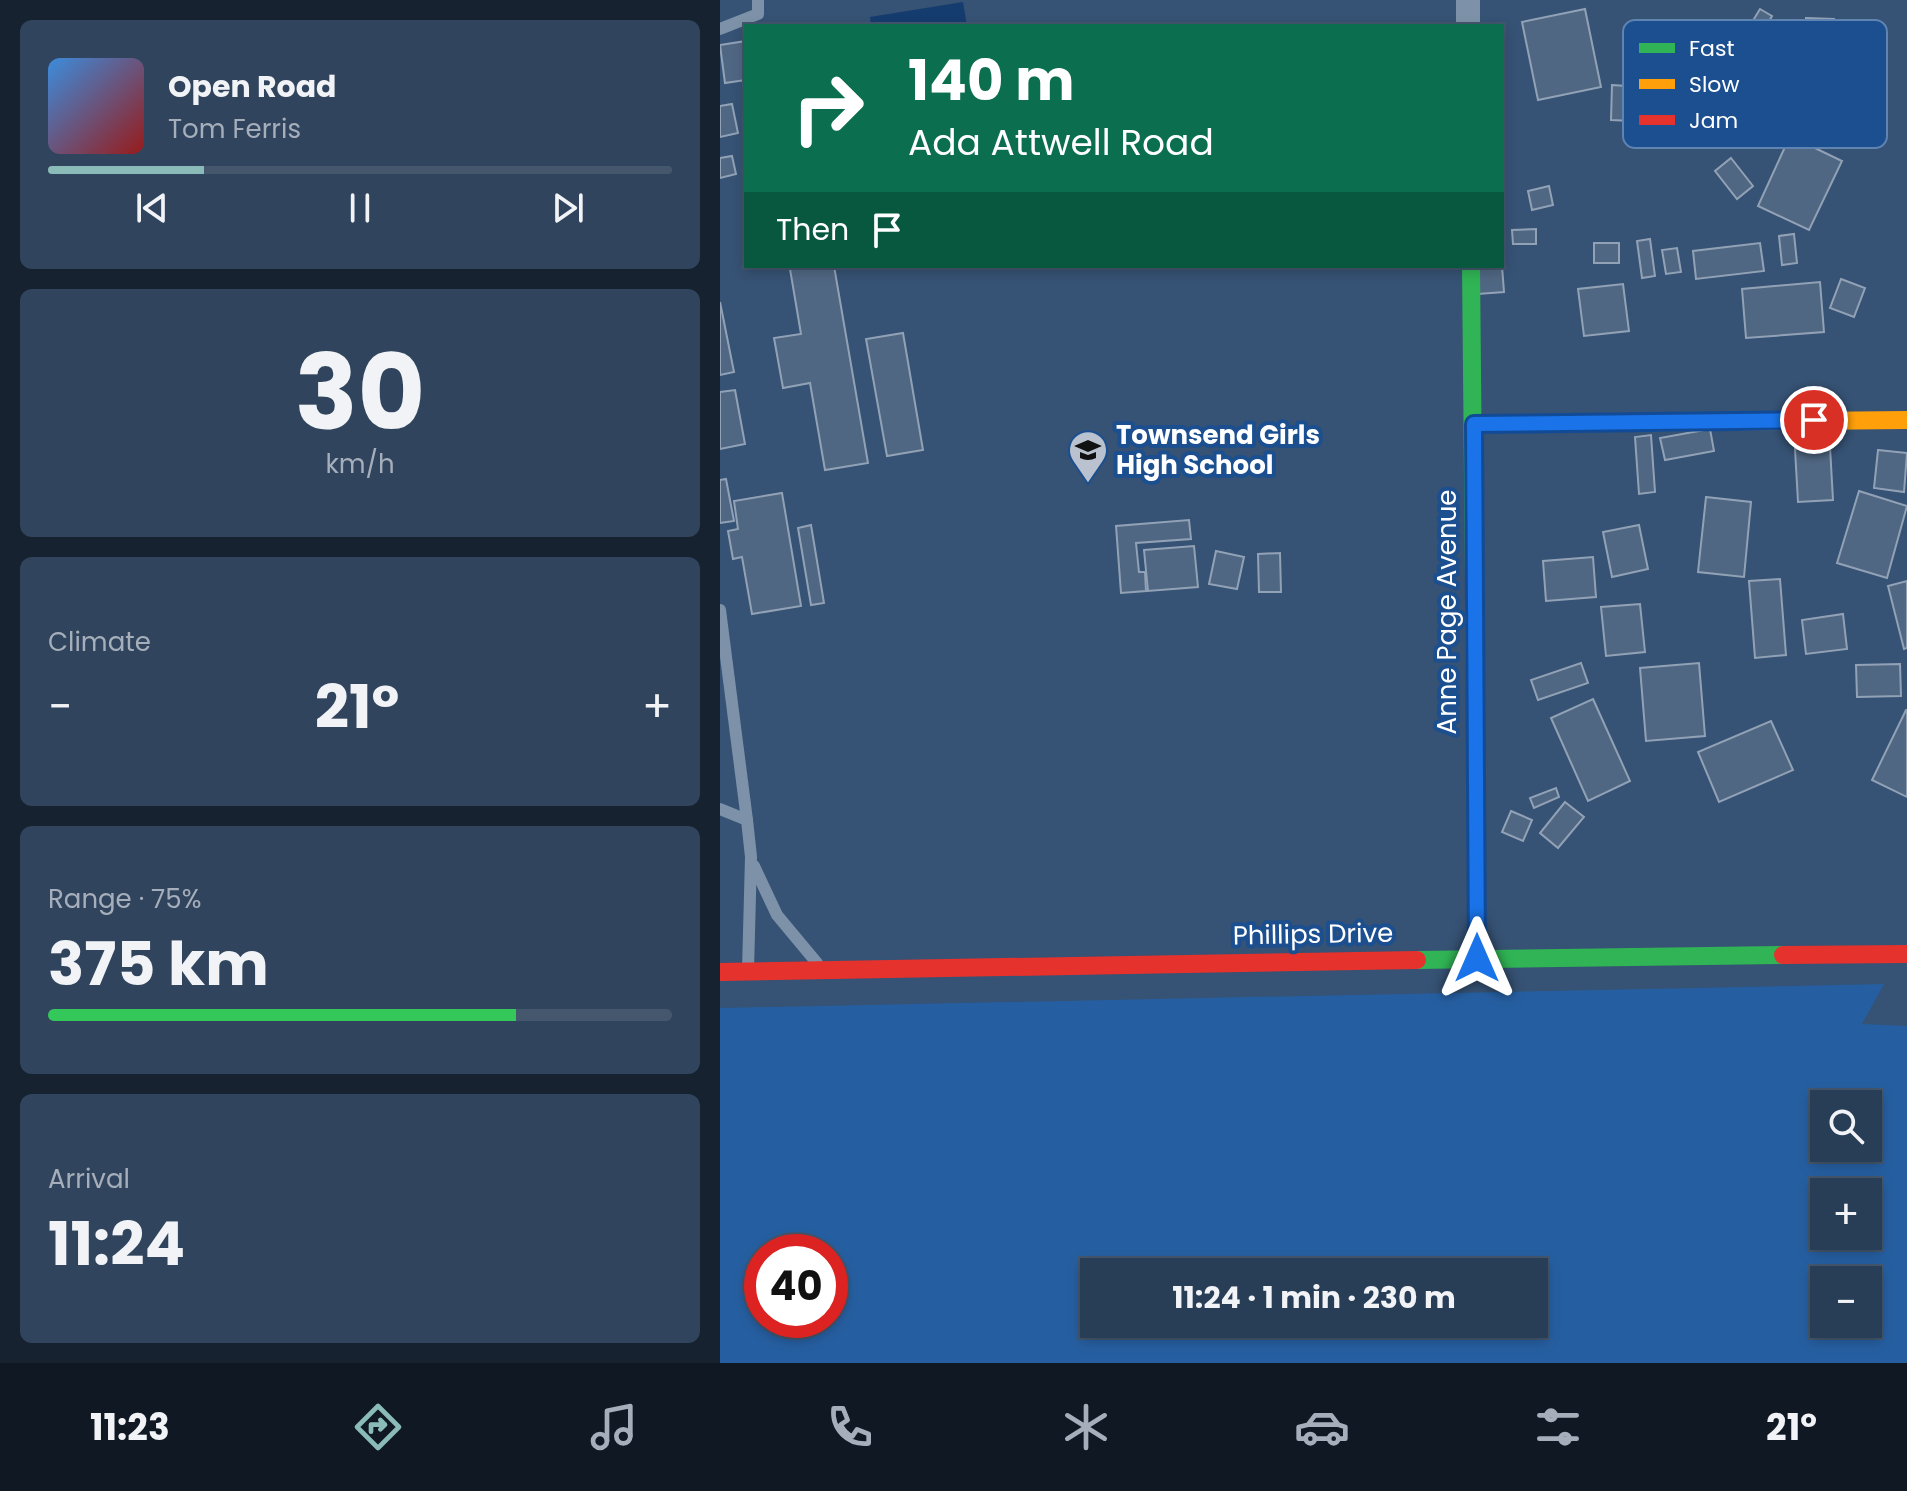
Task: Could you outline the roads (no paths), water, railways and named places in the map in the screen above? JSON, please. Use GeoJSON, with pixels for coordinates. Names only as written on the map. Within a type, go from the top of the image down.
{"type":"FeatureCollection","features":[{"type":"Feature","properties":{"kind":"main road","name":"Anne Page Avenue"},"geometry":{"type":"LineString","coordinates":[[1471,268],[1477,958]]}},
{"type":"Feature","properties":{"kind":"main road"},"geometry":{"type":"LineString","coordinates":[[1474,424],[1907,420]]}},
{"type":"Feature","properties":{"kind":"main road","name":"Phillips Drive"},"geometry":{"type":"LineString","coordinates":[[720,972],[1477,958],[1907,954]]}},
{"type":"Feature","properties":{"kind":"street"},"geometry":{"type":"LineString","coordinates":[[1468,0],[1468,24]]}},
{"type":"Feature","properties":{"kind":"lane"},"geometry":{"type":"LineString","coordinates":[[720,29],[758,14],[758,0]]}},
{"type":"Feature","properties":{"kind":"lane"},"geometry":{"type":"LineString","coordinates":[[720,610],[751,857],[748,970]]}},
{"type":"Feature","properties":{"kind":"lane"},"geometry":{"type":"LineString","coordinates":[[720,809],[747,820]]}},
{"type":"Feature","properties":{"kind":"lane"},"geometry":{"type":"LineString","coordinates":[[751,857],[777,915],[822,969]]}},
{"type":"Feature","properties":{"kind":"place","name":"Townsend Girls High School"},"geometry":{"type":"Point","coordinates":[1088,484]}}]}
